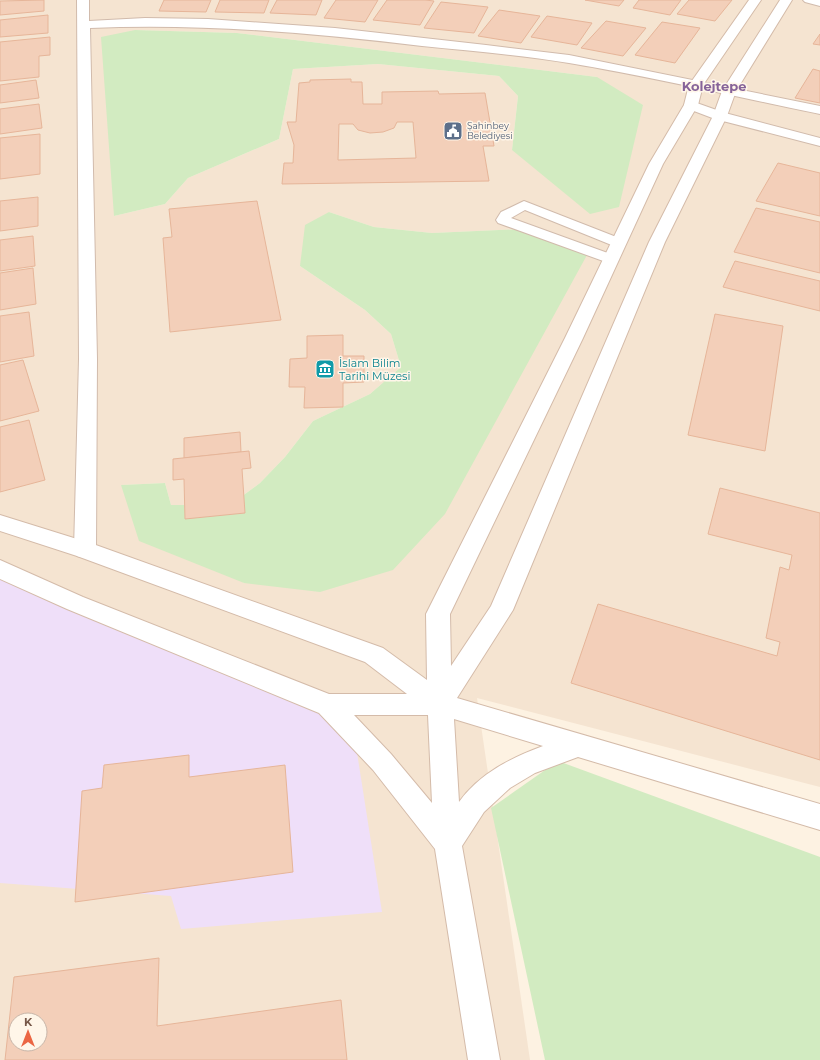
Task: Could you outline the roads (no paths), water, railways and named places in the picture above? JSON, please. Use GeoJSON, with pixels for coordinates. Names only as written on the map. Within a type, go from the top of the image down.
{"type":"FeatureCollection","features":[{"type":"Feature","properties":{"kind":"street"},"geometry":{"type":"LineString","coordinates":[[83,0],[88,359],[85,550]]}},
{"type":"Feature","properties":{"kind":"street"},"geometry":{"type":"LineString","coordinates":[[484,1060],[448,844],[440,704],[438,614],[656,164],[691,106],[696,85],[755,0]]}},
{"type":"Feature","properties":{"kind":"street"},"geometry":{"type":"LineString","coordinates":[[440,704],[502,610],[657,242],[720,116],[729,91],[786,0]]}},
{"type":"Feature","properties":{"kind":"street"},"geometry":{"type":"LineString","coordinates":[[809,0],[820,2]]}},
{"type":"Feature","properties":{"kind":"street"},"geometry":{"type":"LineString","coordinates":[[84,25],[145,22],[208,24],[335,32],[569,60],[820,110]]}},
{"type":"Feature","properties":{"kind":"street"},"geometry":{"type":"LineString","coordinates":[[691,106],[720,116],[820,142]]}},
{"type":"Feature","properties":{"kind":"street"},"geometry":{"type":"LineString","coordinates":[[0,523],[85,550],[374,655],[440,704]]}},
{"type":"Feature","properties":{"kind":"street"},"geometry":{"type":"LineString","coordinates":[[0,569],[75,603],[328,705],[440,704],[820,817]]}},
{"type":"Feature","properties":{"kind":"street"},"geometry":{"type":"LineString","coordinates":[[328,705],[382,762],[448,844]]}},
{"type":"Feature","properties":{"kind":"street"},"geometry":{"type":"LineString","coordinates":[[448,844],[479,798],[505,776],[529,762],[578,745]]}},
{"type":"Feature","properties":{"kind":"lane"},"geometry":{"type":"LineString","coordinates":[[611,259],[503,220],[506,215],[524,205],[619,242]]}},
{"type":"Feature","properties":{"kind":"place","name":"Şahinbey Belediyesi"},"geometry":{"type":"Point","coordinates":[453,131]}},
{"type":"Feature","properties":{"kind":"place","name":"İslam Bilim Tarihi Müzesi"},"geometry":{"type":"Point","coordinates":[325,369]}},
{"type":"Feature","properties":{"kind":"district","name":"Kolejtepe"},"geometry":{"type":"Point","coordinates":[714,86]}}]}
